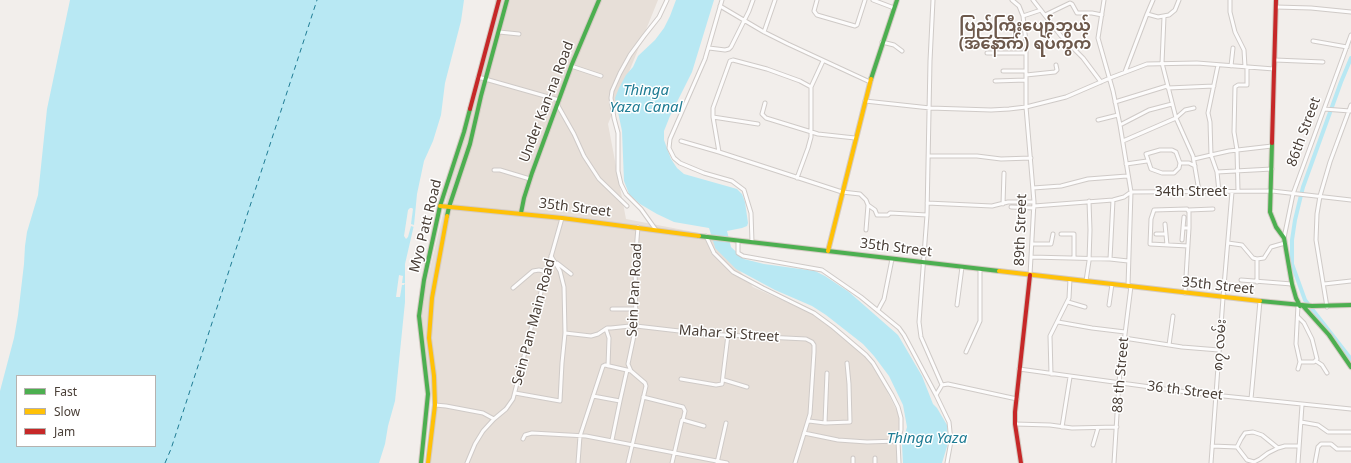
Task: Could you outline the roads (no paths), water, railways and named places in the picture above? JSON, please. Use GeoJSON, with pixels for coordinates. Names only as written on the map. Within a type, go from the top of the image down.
{"type":"FeatureCollection","features":[{"type":"Feature","properties":{"kind":"main road","name":"Myo Patt Road"},"geometry":{"type":"LineString","coordinates":[[421,463],[428,394],[419,316],[424,280],[440,206],[464,132],[499,0]]}},
{"type":"Feature","properties":{"kind":"main road","name":"Myo Patt Road"},"geometry":{"type":"LineString","coordinates":[[428,463],[435,406],[429,338],[432,298],[449,207],[470,144],[507,0]]}},
{"type":"Feature","properties":{"kind":"main road","name":"Under Kan-na Road"},"geometry":{"type":"LineString","coordinates":[[521,213],[530,179],[571,66],[599,0]]}},
{"type":"Feature","properties":{"kind":"main road"},"geometry":{"type":"LineString","coordinates":[[828,251],[864,101],[882,42],[897,0]]}},
{"type":"Feature","properties":{"kind":"main road"},"geometry":{"type":"LineString","coordinates":[[1276,0],[1272,191],[1270,212],[1272,219],[1284,238],[1292,284],[1304,306],[1329,335],[1351,367]]}},
{"type":"Feature","properties":{"kind":"main road","name":"35th Street"},"geometry":{"type":"LineString","coordinates":[[440,206],[521,213],[738,241],[1223,298],[1304,306],[1327,307],[1351,305]]}},
{"type":"Feature","properties":{"kind":"main road","name":"89th Street"},"geometry":{"type":"LineString","coordinates":[[1021,463],[1015,424],[1016,399],[1030,275]]}},
{"type":"Feature","properties":{"kind":"main road"},"geometry":{"type":"LineString","coordinates":[[428,394],[435,394]]}},
{"type":"Feature","properties":{"kind":"street"},"geometry":{"type":"LineString","coordinates":[[656,230],[641,209],[626,194],[621,184],[618,171],[618,133],[611,98],[614,86],[626,61],[659,17],[667,0]]}},
{"type":"Feature","properties":{"kind":"street"},"geometry":{"type":"LineString","coordinates":[[722,0],[709,48],[670,139],[669,148],[674,158],[680,163],[699,171],[732,181],[744,190],[751,213],[752,242]]}},
{"type":"Feature","properties":{"kind":"street"},"geometry":{"type":"LineString","coordinates":[[709,48],[728,49],[731,47],[753,0]]}},
{"type":"Feature","properties":{"kind":"street"},"geometry":{"type":"LineString","coordinates":[[764,32],[775,0]]}},
{"type":"Feature","properties":{"kind":"street"},"geometry":{"type":"LineString","coordinates":[[817,0],[814,11],[817,15],[855,26],[857,25],[865,0]]}},
{"type":"Feature","properties":{"kind":"street"},"geometry":{"type":"LineString","coordinates":[[873,0],[894,8]]}},
{"type":"Feature","properties":{"kind":"street"},"geometry":{"type":"LineString","coordinates":[[933,0],[927,215],[920,301],[920,330],[922,341],[942,385]]}},
{"type":"Feature","properties":{"kind":"street","name":"89th Street"},"geometry":{"type":"LineString","coordinates":[[1012,0],[1019,6],[1023,16],[1026,53],[1026,107],[1034,202],[1030,275]]}},
{"type":"Feature","properties":{"kind":"street"},"geometry":{"type":"LineString","coordinates":[[1033,0],[1061,36],[1083,58],[1101,82]]}},
{"type":"Feature","properties":{"kind":"street","name":"88 th Street"},"geometry":{"type":"LineString","coordinates":[[1104,0],[1098,38],[1120,124],[1127,176],[1131,192],[1128,261],[1129,286],[1119,382],[1114,463]]}},
{"type":"Feature","properties":{"kind":"street"},"geometry":{"type":"LineString","coordinates":[[1125,72],[1153,0]]}},
{"type":"Feature","properties":{"kind":"street"},"geometry":{"type":"LineString","coordinates":[[1148,14],[1155,17],[1164,17],[1174,12],[1179,0]]}},
{"type":"Feature","properties":{"kind":"street"},"geometry":{"type":"LineString","coordinates":[[1230,0],[1231,17],[1235,32],[1244,50],[1247,85],[1238,85],[1235,87],[1234,132],[1237,150],[1238,192]]}},
{"type":"Feature","properties":{"kind":"street"},"geometry":{"type":"LineString","coordinates":[[1045,15],[1070,3],[1077,13],[1102,15]]}},
{"type":"Feature","properties":{"kind":"street"},"geometry":{"type":"LineString","coordinates":[[720,6],[764,32],[870,82]]}},
{"type":"Feature","properties":{"kind":"street"},"geometry":{"type":"LineString","coordinates":[[1276,6],[1351,12]]}},
{"type":"Feature","properties":{"kind":"street"},"geometry":{"type":"LineString","coordinates":[[1023,16],[1041,10]]}},
{"type":"Feature","properties":{"kind":"street"},"geometry":{"type":"LineString","coordinates":[[1164,17],[1162,63],[1176,118],[1194,160],[1199,191]]}},
{"type":"Feature","properties":{"kind":"street"},"geometry":{"type":"LineString","coordinates":[[499,32],[519,34]]}},
{"type":"Feature","properties":{"kind":"street","name":"86th Street"},"geometry":{"type":"LineString","coordinates":[[1284,238],[1295,194],[1351,35]]}},
{"type":"Feature","properties":{"kind":"street"},"geometry":{"type":"LineString","coordinates":[[1313,41],[1346,47]]}},
{"type":"Feature","properties":{"kind":"street"},"geometry":{"type":"LineString","coordinates":[[882,42],[894,45],[902,51]]}},
{"type":"Feature","properties":{"kind":"street"},"geometry":{"type":"LineString","coordinates":[[1231,66],[1233,48]]}},
{"type":"Feature","properties":{"kind":"street"},"geometry":{"type":"LineString","coordinates":[[987,53],[1026,53]]}},
{"type":"Feature","properties":{"kind":"street"},"geometry":{"type":"LineString","coordinates":[[719,152],[713,117],[714,108],[728,64],[731,60],[767,69],[811,86]]}},
{"type":"Feature","properties":{"kind":"street"},"geometry":{"type":"LineString","coordinates":[[1275,60],[1323,62]]}},
{"type":"Feature","properties":{"kind":"street"},"geometry":{"type":"LineString","coordinates":[[797,178],[812,132],[811,86],[823,61]]}},
{"type":"Feature","properties":{"kind":"street"},"geometry":{"type":"LineString","coordinates":[[864,101],[930,108],[991,110],[1026,107],[1066,97],[1108,78],[1147,64],[1162,63],[1218,65],[1274,69]]}},
{"type":"Feature","properties":{"kind":"street"},"geometry":{"type":"LineString","coordinates":[[1003,71],[1026,73],[1055,72],[1057,70],[1056,65]]}},
{"type":"Feature","properties":{"kind":"street"},"geometry":{"type":"LineString","coordinates":[[1218,65],[1209,102],[1208,113],[1210,122],[1211,155],[1217,172],[1219,192]]}},
{"type":"Feature","properties":{"kind":"street"},"geometry":{"type":"LineString","coordinates":[[571,66],[601,76]]}},
{"type":"Feature","properties":{"kind":"street"},"geometry":{"type":"LineString","coordinates":[[478,77],[558,102],[584,156],[599,179],[627,206]]}},
{"type":"Feature","properties":{"kind":"street"},"geometry":{"type":"LineString","coordinates":[[995,81],[1026,80]]}},
{"type":"Feature","properties":{"kind":"street"},"geometry":{"type":"LineString","coordinates":[[1115,102],[1168,87],[1214,86]]}},
{"type":"Feature","properties":{"kind":"street"},"geometry":{"type":"LineString","coordinates":[[765,103],[762,114],[766,118],[812,132],[830,136],[855,138]]}},
{"type":"Feature","properties":{"kind":"street"},"geometry":{"type":"LineString","coordinates":[[1120,124],[1149,110],[1172,104]]}},
{"type":"Feature","properties":{"kind":"street"},"geometry":{"type":"LineString","coordinates":[[1327,307],[1316,232],[1320,196],[1330,162],[1351,105]]}},
{"type":"Feature","properties":{"kind":"street"},"geometry":{"type":"LineString","coordinates":[[1123,141],[1176,118],[1185,110],[1194,108]]}},
{"type":"Feature","properties":{"kind":"street"},"geometry":{"type":"LineString","coordinates":[[1325,109],[1350,111]]}},
{"type":"Feature","properties":{"kind":"street"},"geometry":{"type":"LineString","coordinates":[[1098,120],[1118,115]]}},
{"type":"Feature","properties":{"kind":"street"},"geometry":{"type":"LineString","coordinates":[[713,117],[758,124]]}},
{"type":"Feature","properties":{"kind":"street"},"geometry":{"type":"LineString","coordinates":[[681,141],[772,168],[797,178],[842,192],[860,194],[866,200],[868,205],[866,230]]}},
{"type":"Feature","properties":{"kind":"street"},"geometry":{"type":"LineString","coordinates":[[1194,160],[1237,150],[1272,146]]}},
{"type":"Feature","properties":{"kind":"street"},"geometry":{"type":"LineString","coordinates":[[1160,150],[1172,150],[1176,152],[1180,163],[1177,172],[1169,174],[1151,169],[1147,161],[1147,153],[1160,150]]}},
{"type":"Feature","properties":{"kind":"street"},"geometry":{"type":"LineString","coordinates":[[929,156],[977,156],[1001,159],[1031,158]]}},
{"type":"Feature","properties":{"kind":"street"},"geometry":{"type":"LineString","coordinates":[[1126,164],[1147,161]]}},
{"type":"Feature","properties":{"kind":"street"},"geometry":{"type":"LineString","coordinates":[[1180,163],[1189,163],[1195,166]]}},
{"type":"Feature","properties":{"kind":"street"},"geometry":{"type":"LineString","coordinates":[[1217,172],[1272,169]]}},
{"type":"Feature","properties":{"kind":"street"},"geometry":{"type":"LineString","coordinates":[[494,170],[500,170],[530,179]]}},
{"type":"Feature","properties":{"kind":"street"},"geometry":{"type":"LineString","coordinates":[[1003,204],[1004,173]]}},
{"type":"Feature","properties":{"kind":"street"},"geometry":{"type":"LineString","coordinates":[[1033,188],[1061,186],[1088,179],[1127,176]]}},
{"type":"Feature","properties":{"kind":"street","name":"34th Street"},"geometry":{"type":"LineString","coordinates":[[1011,207],[1034,207],[1113,200],[1124,197],[1131,192],[1272,191],[1305,196],[1320,196],[1351,200]]}},
{"type":"Feature","properties":{"kind":"street","name":"၈၇ လမ်း"},"geometry":{"type":"LineString","coordinates":[[1211,463],[1232,192]]}},
{"type":"Feature","properties":{"kind":"street"},"geometry":{"type":"LineString","coordinates":[[1110,259],[1113,200]]}},
{"type":"Feature","properties":{"kind":"street"},"geometry":{"type":"LineString","coordinates":[[1086,281],[1090,259],[1089,201]]}},
{"type":"Feature","properties":{"kind":"street"},"geometry":{"type":"LineString","coordinates":[[927,203],[985,206],[1008,202],[1034,202]]}},
{"type":"Feature","properties":{"kind":"street"},"geometry":{"type":"LineString","coordinates":[[868,205],[875,210],[877,215],[888,215],[890,213],[927,215]]}},
{"type":"Feature","properties":{"kind":"street"},"geometry":{"type":"LineString","coordinates":[[1188,246],[1150,244],[1151,219],[1154,210],[1213,209]]}},
{"type":"Feature","properties":{"kind":"street"},"geometry":{"type":"LineString","coordinates":[[1185,293],[1189,210]]}},
{"type":"Feature","properties":{"kind":"street"},"geometry":{"type":"LineString","coordinates":[[1182,240],[1184,217]]}},
{"type":"Feature","properties":{"kind":"street","name":"Sein Pan Main Road"},"geometry":{"type":"LineString","coordinates":[[467,463],[480,436],[494,419],[510,404],[515,393],[562,218]]}},
{"type":"Feature","properties":{"kind":"street"},"geometry":{"type":"LineString","coordinates":[[1165,224],[1167,245]]}},
{"type":"Feature","properties":{"kind":"street","name":"Sein Pan Road"},"geometry":{"type":"LineString","coordinates":[[612,440],[620,401],[629,371],[628,361],[636,328],[635,264],[638,228]]}},
{"type":"Feature","properties":{"kind":"street"},"geometry":{"type":"LineString","coordinates":[[1183,228],[1189,228]]}},
{"type":"Feature","properties":{"kind":"street"},"geometry":{"type":"LineString","coordinates":[[1032,244],[1051,244],[1053,234]]}},
{"type":"Feature","properties":{"kind":"street"},"geometry":{"type":"LineString","coordinates":[[1061,234],[1074,234],[1074,258]]}},
{"type":"Feature","properties":{"kind":"street"},"geometry":{"type":"LineString","coordinates":[[1156,234],[1166,234]]}},
{"type":"Feature","properties":{"kind":"street"},"geometry":{"type":"LineString","coordinates":[[708,236],[714,253],[733,272],[814,313],[866,355],[879,372],[898,407],[901,418],[901,430],[898,441],[899,463]]}},
{"type":"Feature","properties":{"kind":"street"},"geometry":{"type":"LineString","coordinates":[[738,241],[738,253],[743,256],[822,270],[861,297],[896,325],[904,335],[949,422],[951,441],[947,463]]}},
{"type":"Feature","properties":{"kind":"street"},"geometry":{"type":"LineString","coordinates":[[1228,243],[1242,245],[1253,258],[1257,259],[1264,258],[1271,247],[1285,243]]}},
{"type":"Feature","properties":{"kind":"street"},"geometry":{"type":"LineString","coordinates":[[551,256],[571,274]]}},
{"type":"Feature","properties":{"kind":"street"},"geometry":{"type":"LineString","coordinates":[[1031,257],[1110,259],[1128,261]]}},
{"type":"Feature","properties":{"kind":"street"},"geometry":{"type":"LineString","coordinates":[[878,310],[884,299],[892,259]]}},
{"type":"Feature","properties":{"kind":"street"},"geometry":{"type":"LineString","coordinates":[[1257,259],[1257,282]]}},
{"type":"Feature","properties":{"kind":"street"},"geometry":{"type":"LineString","coordinates":[[515,393],[560,401],[565,333],[564,287],[556,262]]}},
{"type":"Feature","properties":{"kind":"street"},"geometry":{"type":"LineString","coordinates":[[957,306],[962,267]]}},
{"type":"Feature","properties":{"kind":"street"},"geometry":{"type":"LineString","coordinates":[[966,352],[980,321],[980,269]]}},
{"type":"Feature","properties":{"kind":"street"},"geometry":{"type":"LineString","coordinates":[[513,288],[533,272],[539,270],[547,272]]}},
{"type":"Feature","properties":{"kind":"street"},"geometry":{"type":"LineString","coordinates":[[1051,374],[1050,336],[1068,302],[1070,280]]}},
{"type":"Feature","properties":{"kind":"street"},"geometry":{"type":"LineString","coordinates":[[1241,280],[1292,284]]}},
{"type":"Feature","properties":{"kind":"street"},"geometry":{"type":"LineString","coordinates":[[1324,284],[1351,281]]}},
{"type":"Feature","properties":{"kind":"street"},"geometry":{"type":"LineString","coordinates":[[1109,305],[1112,284]]}},
{"type":"Feature","properties":{"kind":"street"},"geometry":{"type":"LineString","coordinates":[[1252,399],[1260,301]]}},
{"type":"Feature","properties":{"kind":"street"},"geometry":{"type":"LineString","coordinates":[[1068,302],[1085,307]]}},
{"type":"Feature","properties":{"kind":"street"},"geometry":{"type":"LineString","coordinates":[[1298,369],[1300,362],[1296,344],[1298,316],[1304,306]]}},
{"type":"Feature","properties":{"kind":"street"},"geometry":{"type":"LineString","coordinates":[[612,309],[636,309]]}},
{"type":"Feature","properties":{"kind":"street"},"geometry":{"type":"LineString","coordinates":[[1169,345],[1173,316]]}},
{"type":"Feature","properties":{"kind":"street"},"geometry":{"type":"LineString","coordinates":[[1298,316],[1304,323],[1312,339],[1315,347],[1316,361]]}},
{"type":"Feature","properties":{"kind":"street"},"geometry":{"type":"LineString","coordinates":[[1058,322],[1125,332]]}},
{"type":"Feature","properties":{"kind":"street","name":"Mahar Si Street"},"geometry":{"type":"LineString","coordinates":[[565,333],[593,336],[606,329],[630,326],[636,328],[682,332],[809,340],[814,345],[809,421]]}},
{"type":"Feature","properties":{"kind":"street"},"geometry":{"type":"LineString","coordinates":[[606,329],[609,341],[608,366]]}},
{"type":"Feature","properties":{"kind":"street"},"geometry":{"type":"LineString","coordinates":[[680,379],[719,385],[722,384],[724,380],[728,335]]}},
{"type":"Feature","properties":{"kind":"street"},"geometry":{"type":"LineString","coordinates":[[1124,338],[1169,345],[1219,350]]}},
{"type":"Feature","properties":{"kind":"street"},"geometry":{"type":"LineString","coordinates":[[1300,362],[1308,363],[1316,361],[1322,365],[1327,373]]}},
{"type":"Feature","properties":{"kind":"street"},"geometry":{"type":"LineString","coordinates":[[795,463],[809,421],[848,423],[850,420],[847,363]]}},
{"type":"Feature","properties":{"kind":"street"},"geometry":{"type":"LineString","coordinates":[[578,463],[580,436],[603,366],[605,365],[629,371],[646,384],[628,463]]}},
{"type":"Feature","properties":{"kind":"street","name":"36 th Street"},"geometry":{"type":"LineString","coordinates":[[1019,369],[1216,396],[1351,409]]}},
{"type":"Feature","properties":{"kind":"street"},"geometry":{"type":"LineString","coordinates":[[825,422],[827,374]]}},
{"type":"Feature","properties":{"kind":"street"},"geometry":{"type":"LineString","coordinates":[[1062,427],[1070,377]]}},
{"type":"Feature","properties":{"kind":"street"},"geometry":{"type":"LineString","coordinates":[[724,380],[747,387]]}},
{"type":"Feature","properties":{"kind":"street"},"geometry":{"type":"LineString","coordinates":[[936,395],[942,385],[948,384],[1016,399]]}},
{"type":"Feature","properties":{"kind":"street"},"geometry":{"type":"LineString","coordinates":[[593,396],[620,401]]}},
{"type":"Feature","properties":{"kind":"street"},"geometry":{"type":"LineString","coordinates":[[643,397],[683,407],[685,410],[672,463]]}},
{"type":"Feature","properties":{"kind":"street"},"geometry":{"type":"LineString","coordinates":[[1298,463],[1302,405]]}},
{"type":"Feature","properties":{"kind":"street"},"geometry":{"type":"LineString","coordinates":[[435,406],[446,406],[483,413],[494,419]]}},
{"type":"Feature","properties":{"kind":"street"},"geometry":{"type":"LineString","coordinates":[[682,420],[704,426]]}},
{"type":"Feature","properties":{"kind":"street"},"geometry":{"type":"LineString","coordinates":[[1301,422],[1318,425],[1328,432],[1351,432]]}},
{"type":"Feature","properties":{"kind":"street"},"geometry":{"type":"LineString","coordinates":[[718,462],[726,423]]}},
{"type":"Feature","properties":{"kind":"street"},"geometry":{"type":"LineString","coordinates":[[1015,424],[1062,427],[1117,427]]}},
{"type":"Feature","properties":{"kind":"street"},"geometry":{"type":"LineString","coordinates":[[1093,445],[1098,428]]}},
{"type":"Feature","properties":{"kind":"street"},"geometry":{"type":"LineString","coordinates":[[1237,447],[1245,433],[1253,432],[1262,435],[1278,448]]}},
{"type":"Feature","properties":{"kind":"street"},"geometry":{"type":"LineString","coordinates":[[523,439],[525,435],[532,433],[580,436],[612,440],[727,463]]}},
{"type":"Feature","properties":{"kind":"street"},"geometry":{"type":"LineString","coordinates":[[804,433],[838,440],[867,442],[898,441]]}},
{"type":"Feature","properties":{"kind":"street"},"geometry":{"type":"LineString","coordinates":[[1315,463],[1318,447],[1321,444],[1331,444],[1337,449],[1351,449]]}},
{"type":"Feature","properties":{"kind":"street"},"geometry":{"type":"LineString","coordinates":[[1212,446],[1237,447]]}},
{"type":"Feature","properties":{"kind":"street"},"geometry":{"type":"LineString","coordinates":[[1237,447],[1247,460],[1254,462],[1278,448],[1285,446],[1299,446]]}},
{"type":"Feature","properties":{"kind":"street"},"geometry":{"type":"LineString","coordinates":[[696,463],[698,458]]}},
{"type":"Feature","properties":{"kind":"street"},"geometry":{"type":"LineString","coordinates":[[853,458],[853,463]]}},
{"type":"Feature","properties":{"kind":"street"},"geometry":{"type":"LineString","coordinates":[[875,458],[876,463]]}},
{"type":"Feature","properties":{"kind":"water"},"geometry":{"type":"Polygon","coordinates":[[[70,0],[464,0],[461,21],[445,83],[441,115],[433,141],[424,161],[417,194],[414,225],[405,264],[405,302],[395,401],[379,463],[0,463],[0,391],[14,338],[18,315],[27,232],[38,195],[47,109],[70,0]]]}},
{"type":"Feature","properties":{"kind":"water"},"geometry":{"type":"Polygon","coordinates":[[[676,0],[714,0],[692,72],[664,131],[664,140],[671,159],[677,168],[684,174],[737,189],[742,194],[745,202],[748,223],[747,226],[727,231],[731,247],[744,259],[764,264],[815,271],[849,292],[898,335],[922,376],[933,404],[947,425],[949,440],[942,463],[903,463],[902,445],[907,427],[903,405],[889,376],[863,344],[812,306],[775,290],[736,269],[715,248],[709,228],[674,222],[640,204],[629,194],[624,181],[622,131],[615,98],[626,75],[633,67],[638,56],[655,40],[664,28],[676,0]]]}},
{"type":"Feature","properties":{"kind":"waterway"},"geometry":{"type":"LineString","coordinates":[[1351,58],[1303,187],[1292,240],[1292,264],[1305,300],[1351,359]]}},
{"type":"Feature","properties":{"kind":"district","name":"ပြည်ကြီးပျော်ဘွယ် (အနောက်) ရပ်ကွက်"},"geometry":{"type":"Point","coordinates":[1025,35]}},
{"type":"Feature","properties":{"kind":"water label","name":"Thinga Yaza Canal"},"geometry":{"type":"Point","coordinates":[646,100]}},
{"type":"Feature","properties":{"kind":"water label","name":"Thinga Yaza"},"geometry":{"type":"Point","coordinates":[927,439]}}]}
